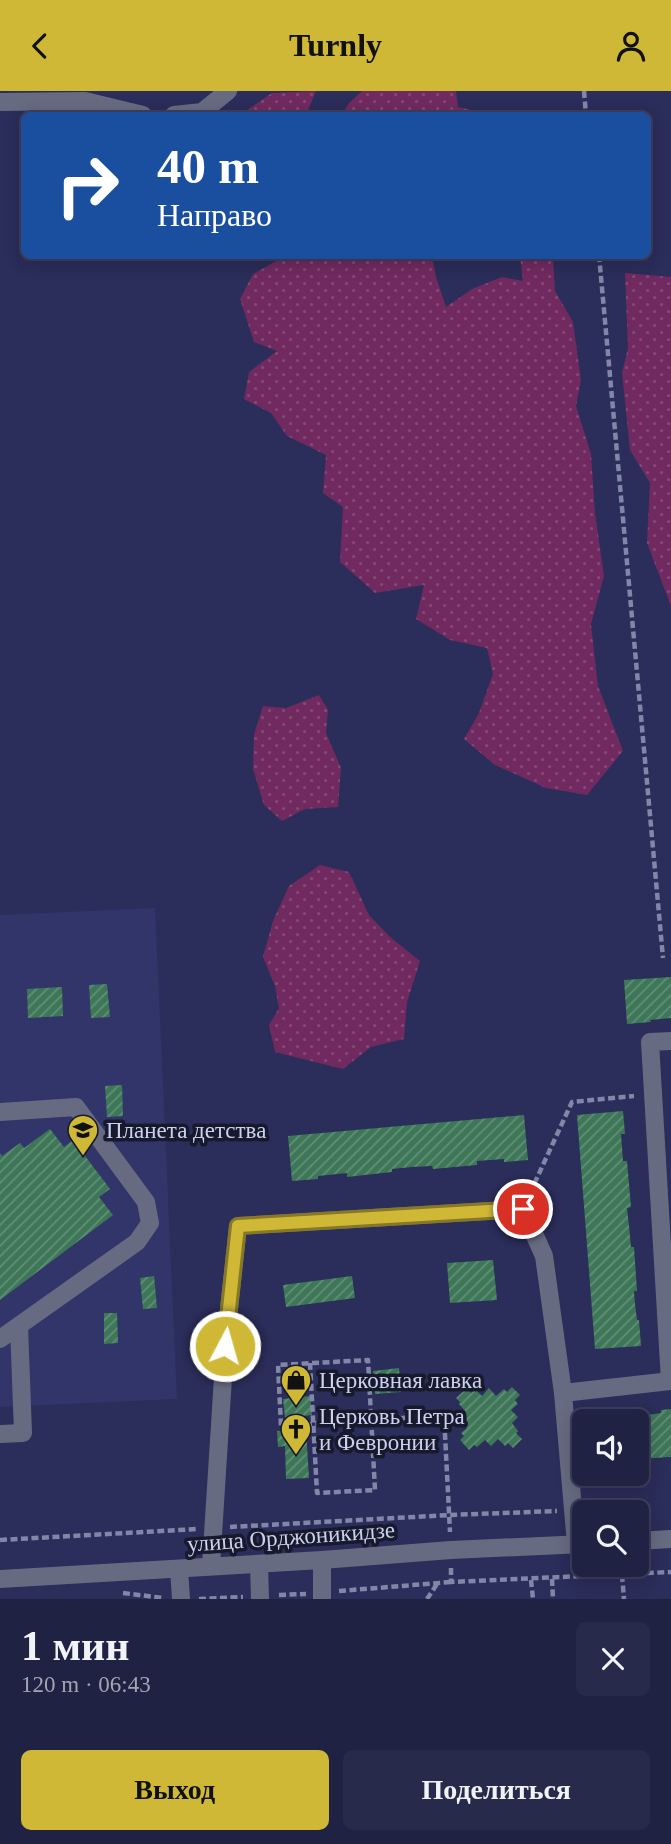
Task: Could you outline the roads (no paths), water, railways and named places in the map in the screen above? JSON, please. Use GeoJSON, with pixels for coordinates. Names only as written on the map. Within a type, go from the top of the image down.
{"type":"FeatureCollection","features":[{"type":"Feature","properties":{"kind":"street"},"geometry":{"type":"LineString","coordinates":[[202,112],[228,91]]}},
{"type":"Feature","properties":{"kind":"street"},"geometry":{"type":"LineString","coordinates":[[0,102],[86,101],[131,112]]}},
{"type":"Feature","properties":{"kind":"street"},"geometry":{"type":"LineString","coordinates":[[563,1394],[671,1381],[650,1042],[671,1041]]}},
{"type":"Feature","properties":{"kind":"street"},"geometry":{"type":"LineString","coordinates":[[0,1112],[76,1107],[146,1202],[150,1223],[137,1242],[0,1339]]}},
{"type":"Feature","properties":{"kind":"street"},"geometry":{"type":"LineString","coordinates":[[211,1566],[225,1346],[238,1226],[523,1209],[544,1256],[563,1394],[572,1500]]}},
{"type":"Feature","properties":{"kind":"street"},"geometry":{"type":"LineString","coordinates":[[0,1434],[23,1433],[19,1326]]}},
{"type":"Feature","properties":{"kind":"street"},"geometry":{"type":"LineString","coordinates":[[649,1540],[671,1539]]}},
{"type":"Feature","properties":{"kind":"street","name":"улица Орджоникидзе"},"geometry":{"type":"LineString","coordinates":[[0,1579],[572,1544]]}},
{"type":"Feature","properties":{"kind":"street"},"geometry":{"type":"LineString","coordinates":[[322,1560],[323,1599]]}},
{"type":"Feature","properties":{"kind":"street"},"geometry":{"type":"LineString","coordinates":[[259,1564],[260,1599]]}},
{"type":"Feature","properties":{"kind":"street"},"geometry":{"type":"LineString","coordinates":[[179,1569],[181,1599]]}},
{"type":"Feature","properties":{"kind":"place","name":"Планета детства"},"geometry":{"type":"Point","coordinates":[83,1157]}},
{"type":"Feature","properties":{"kind":"place","name":"Церковная лавка"},"geometry":{"type":"Point","coordinates":[296,1407]}},
{"type":"Feature","properties":{"kind":"place","name":"Церковь Петра и Февронии"},"geometry":{"type":"Point","coordinates":[296,1456]}}]}
